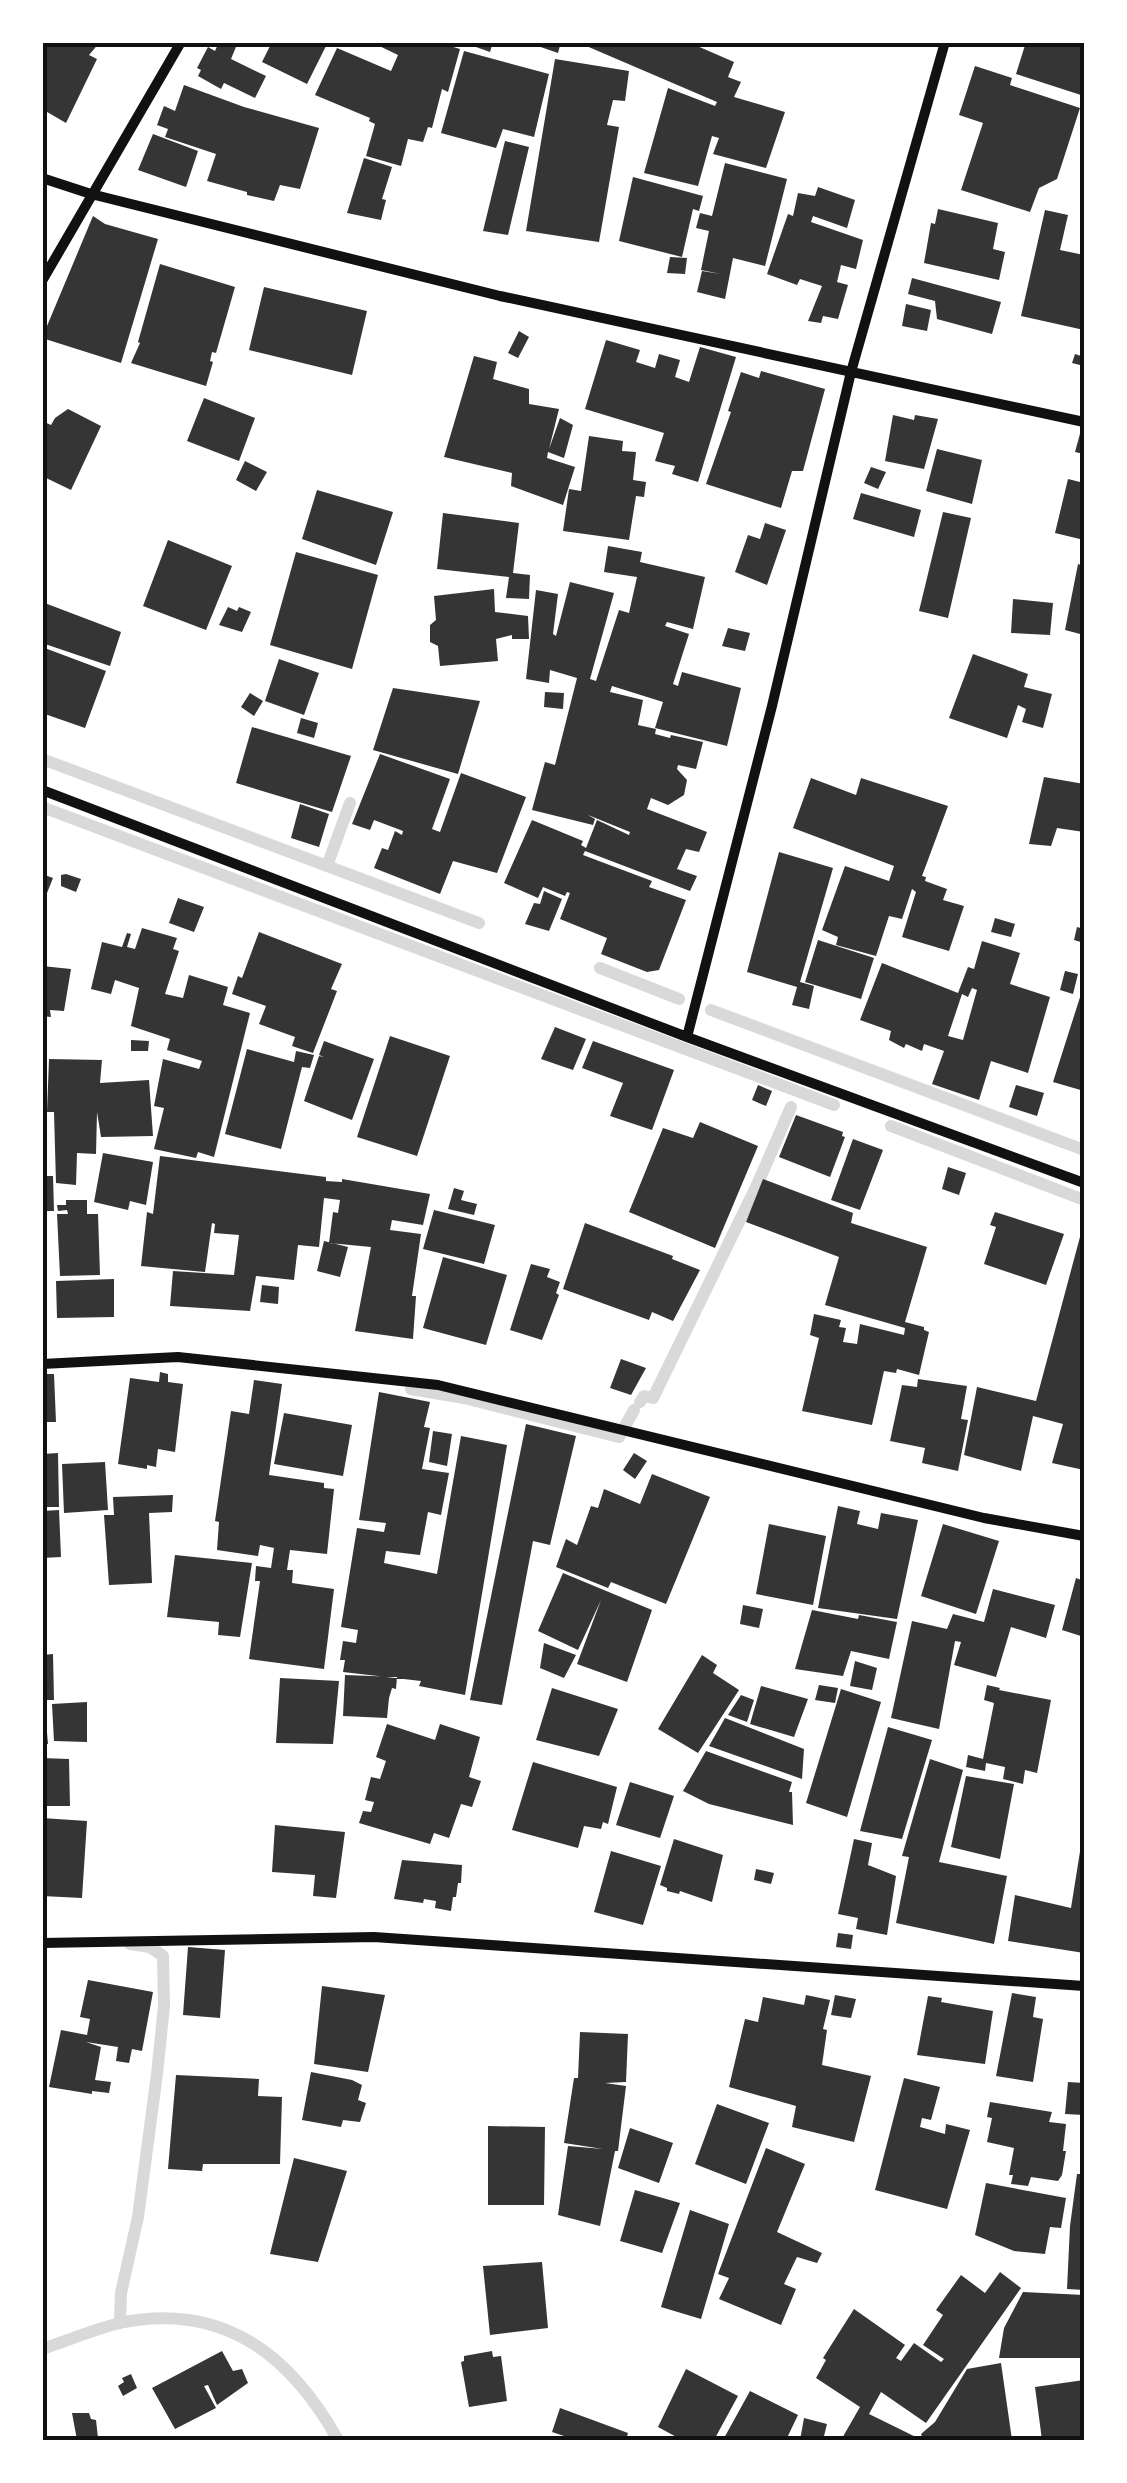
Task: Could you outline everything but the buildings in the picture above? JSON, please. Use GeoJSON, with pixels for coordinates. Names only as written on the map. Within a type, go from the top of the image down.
{"type":"FeatureCollection","features":[{"type":"Feature","properties":{"kind":"street"},"geometry":{"type":"LineString","coordinates":[[42,281],[181,42]]}},
{"type":"Feature","properties":{"kind":"street"},"geometry":{"type":"LineString","coordinates":[[687,1037],[772,706],[851,372],[945,42]]}},
{"type":"Feature","properties":{"kind":"street"},"geometry":{"type":"LineString","coordinates":[[42,178],[91,194],[500,296],[1084,422]]}},
{"type":"Feature","properties":{"kind":"street"},"geometry":{"type":"LineString","coordinates":[[42,790],[687,1037],[1084,1183]]}},
{"type":"Feature","properties":{"kind":"street"},"geometry":{"type":"LineString","coordinates":[[42,1364],[178,1357],[438,1385],[984,1518],[1084,1536]]}},
{"type":"Feature","properties":{"kind":"street"},"geometry":{"type":"LineString","coordinates":[[42,1943],[374,1937],[1084,1986]]}},
{"type":"Feature","properties":{"kind":"waterway"},"geometry":{"type":"LineString","coordinates":[[42,759],[479,923]]}},
{"type":"Feature","properties":{"kind":"waterway"},"geometry":{"type":"LineString","coordinates":[[327,866],[350,803]]}},
{"type":"Feature","properties":{"kind":"waterway"},"geometry":{"type":"LineString","coordinates":[[42,807],[834,1105]]}},
{"type":"Feature","properties":{"kind":"waterway"},"geometry":{"type":"LineString","coordinates":[[600,968],[679,999]]}},
{"type":"Feature","properties":{"kind":"waterway"},"geometry":{"type":"LineString","coordinates":[[711,1010],[1084,1150]]}},
{"type":"Feature","properties":{"kind":"waterway"},"geometry":{"type":"LineString","coordinates":[[640,1402],[644,1396],[653,1398],[791,1107]]}},
{"type":"Feature","properties":{"kind":"waterway"},"geometry":{"type":"LineString","coordinates":[[891,1126],[1084,1200]]}},
{"type":"Feature","properties":{"kind":"waterway"},"geometry":{"type":"LineString","coordinates":[[411,1389],[464,1398],[619,1437],[634,1410]]}},
{"type":"Feature","properties":{"kind":"waterway"},"geometry":{"type":"LineString","coordinates":[[120,2323],[121,2293],[138,2217],[164,2006],[163,1956],[150,1947],[130,1944]]}},
{"type":"Feature","properties":{"kind":"waterway"},"geometry":{"type":"LineString","coordinates":[[42,2349],[124,2322],[160,2318],[224,2329],[251,2342],[299,2383],[338,2440]]}}]}
